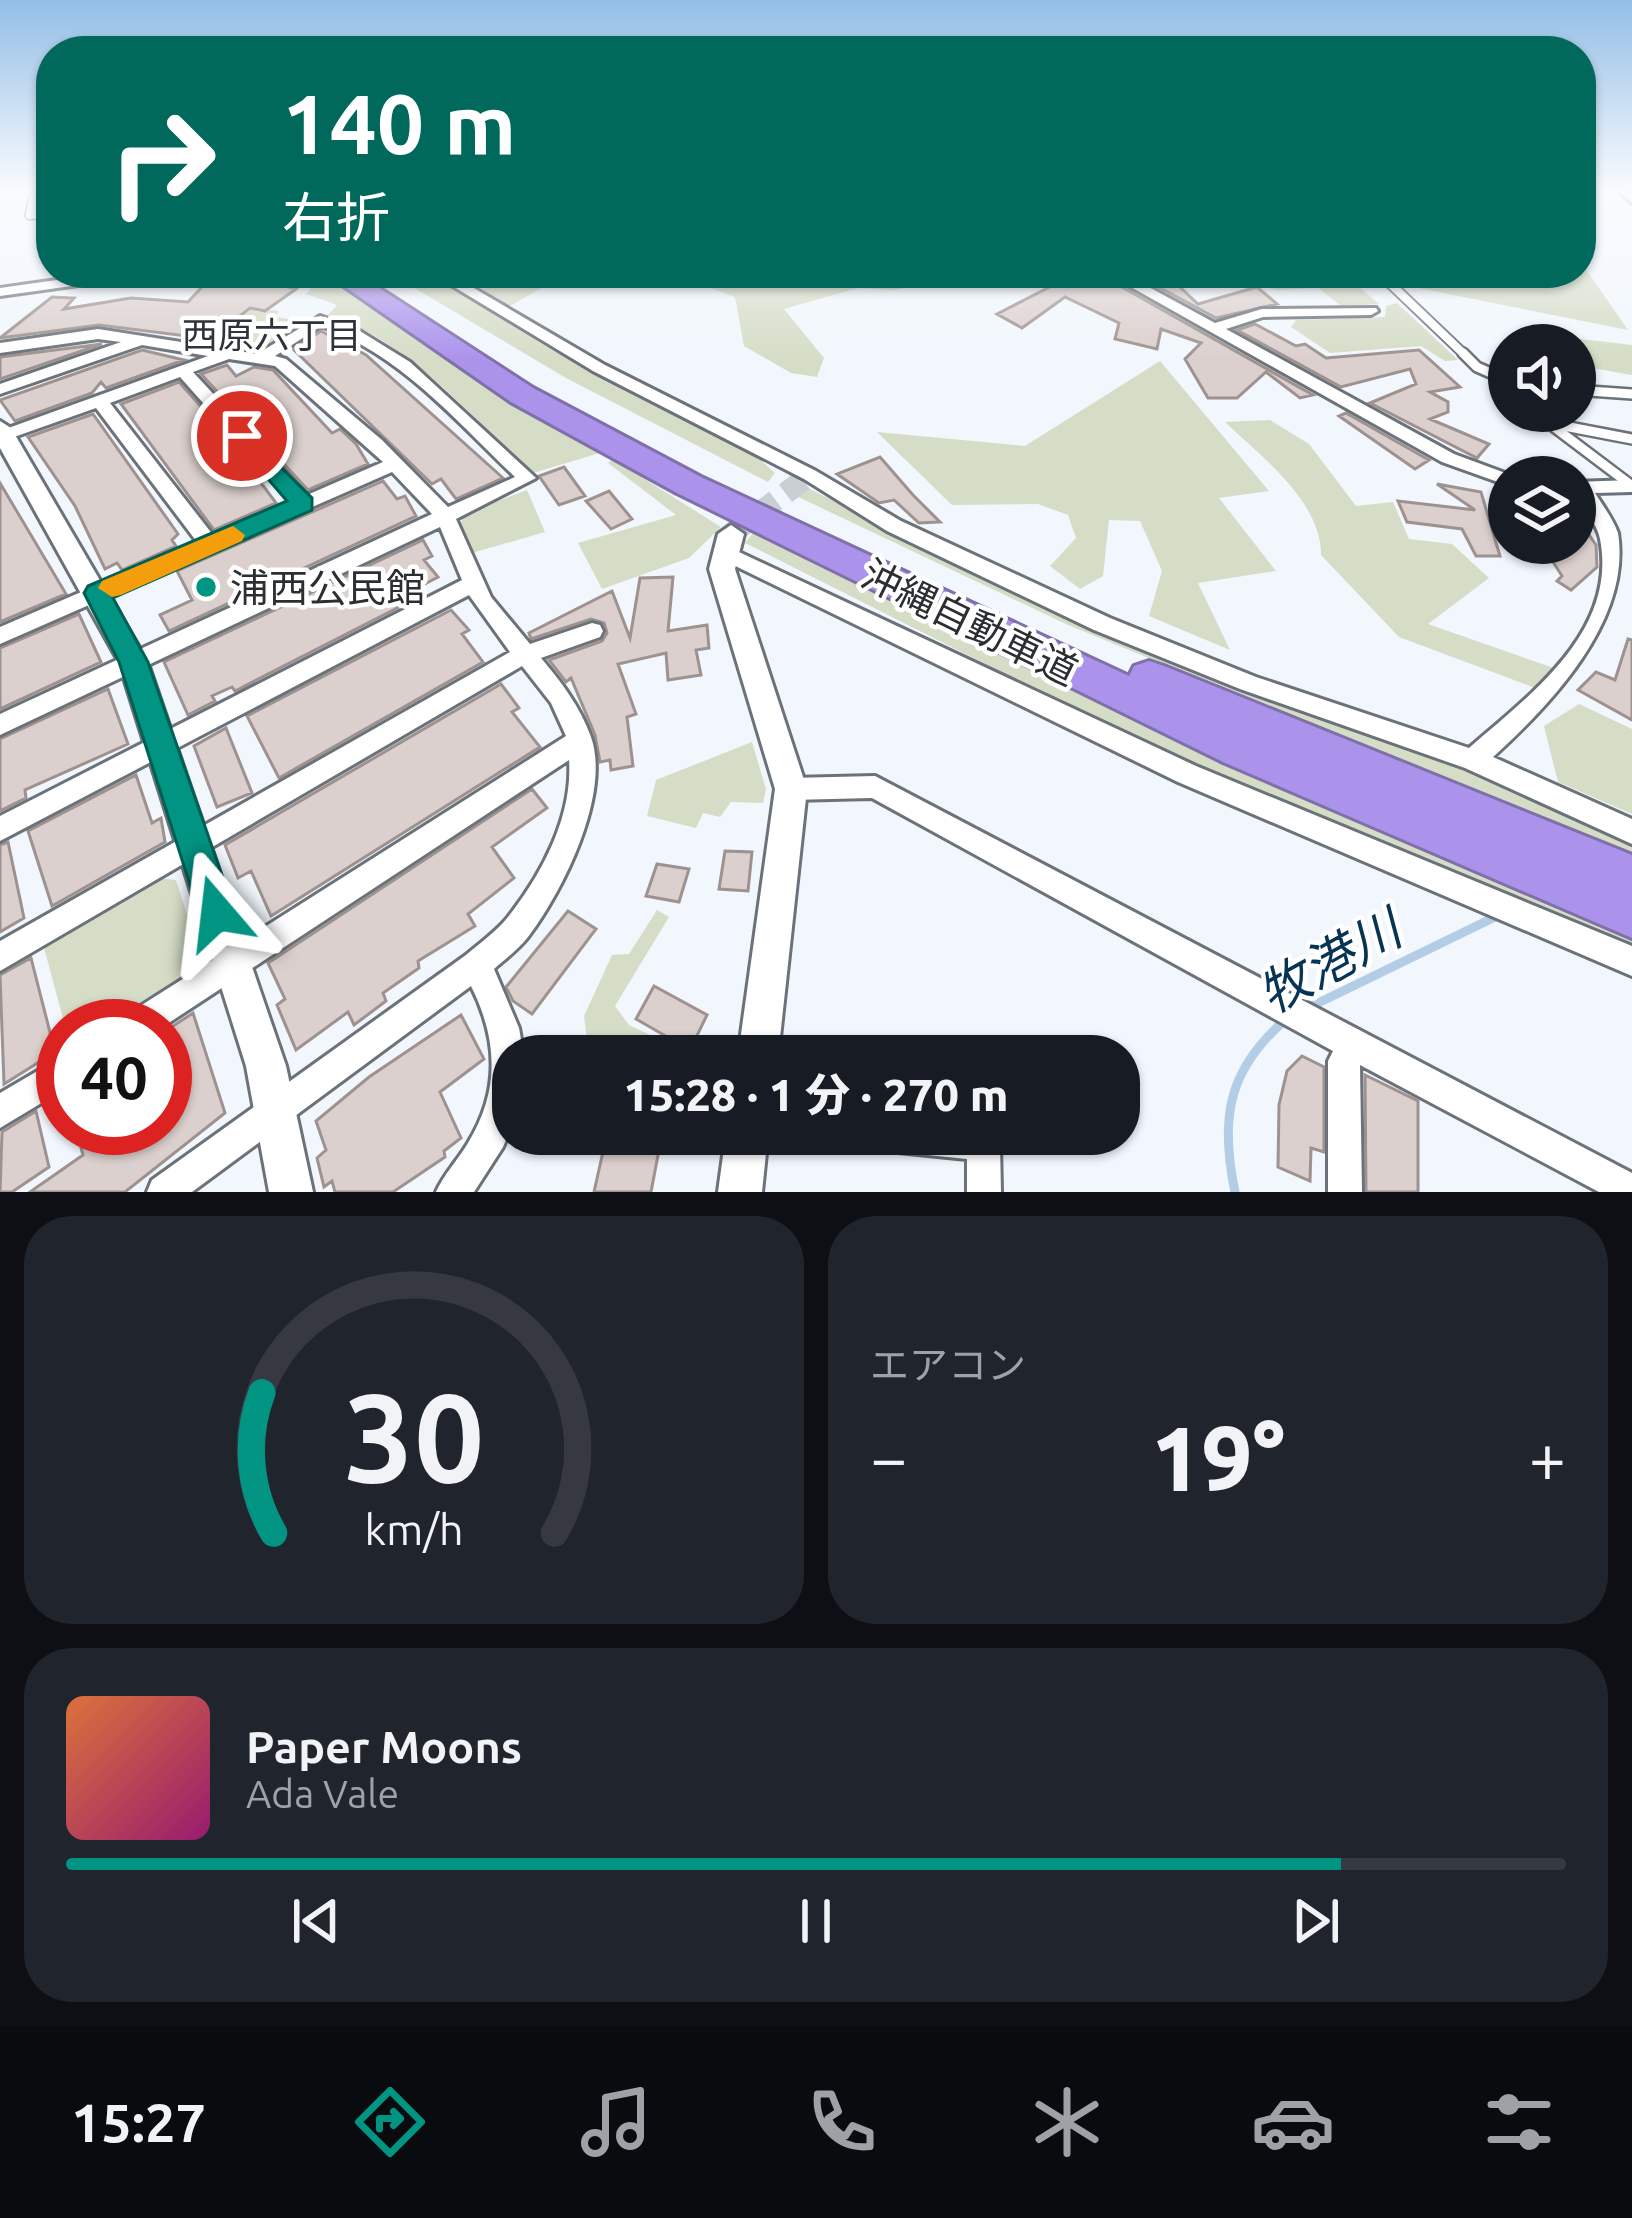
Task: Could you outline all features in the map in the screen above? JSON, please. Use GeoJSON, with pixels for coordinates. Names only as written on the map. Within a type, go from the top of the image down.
{"type":"FeatureCollection","features":[{"type":"Feature","properties":{"kind":"highway","name":"沖縄自動車道"},"geometry":{"type":"LineString","coordinates":[[361,288],[522,395],[688,485],[1174,719],[1632,913]]}},
{"type":"Feature","properties":{"kind":"highway","name":"沖縄自動車道"},"geometry":{"type":"LineString","coordinates":[[393,288],[622,425],[796,515],[1200,700],[1632,878]]}},
{"type":"Feature","properties":{"kind":"street"},"geometry":{"type":"LineString","coordinates":[[0,292],[36,287]]}},
{"type":"Feature","properties":{"kind":"street"},"geometry":{"type":"LineString","coordinates":[[463,288],[599,368],[810,475],[895,526],[1081,614],[1248,683],[1472,760],[1632,832]]}},
{"type":"Feature","properties":{"kind":"street"},"geometry":{"type":"LineString","coordinates":[[1141,288],[1448,458],[1488,472]]}},
{"type":"Feature","properties":{"kind":"street"},"geometry":{"type":"LineString","coordinates":[[1215,328],[1262,314],[1371,311]]}},
{"type":"Feature","properties":{"kind":"street"},"geometry":{"type":"LineString","coordinates":[[0,725],[527,478],[385,350],[349,328],[320,320],[263,357]]}},
{"type":"Feature","properties":{"kind":"street"},"geometry":{"type":"LineString","coordinates":[[0,348],[80,334],[233,351],[296,371],[444,515],[472,584],[560,697],[580,740],[583,780],[560,863],[516,930],[476,965],[164,1192]]}},
{"type":"Feature","properties":{"kind":"street"},"geometry":{"type":"LineString","coordinates":[[0,389],[143,340]]}},
{"type":"Feature","properties":{"kind":"street"},"geometry":{"type":"LineString","coordinates":[[233,351],[1,434],[134,662],[278,1108],[291,1192]]}},
{"type":"Feature","properties":{"kind":"street"},"geometry":{"type":"LineString","coordinates":[[183,370],[304,504]]}},
{"type":"Feature","properties":{"kind":"street"},"geometry":{"type":"LineString","coordinates":[[100,400],[210,545]]}},
{"type":"Feature","properties":{"kind":"street"},"geometry":{"type":"LineString","coordinates":[[0,637],[395,464]]}},
{"type":"Feature","properties":{"kind":"street"},"geometry":{"type":"LineString","coordinates":[[1596,487],[1632,486]]}},
{"type":"Feature","properties":{"kind":"street"},"geometry":{"type":"LineString","coordinates":[[1472,760],[1589,654],[1613,601],[1611,539],[1596,515]]}},
{"type":"Feature","properties":{"kind":"street"},"geometry":{"type":"LineString","coordinates":[[761,1035],[791,789],[722,569],[728,543],[1187,774],[1632,961]]}},
{"type":"Feature","properties":{"kind":"street"},"geometry":{"type":"LineString","coordinates":[[0,830],[472,584]]}},
{"type":"Feature","properties":{"kind":"street"},"geometry":{"type":"LineString","coordinates":[[0,957],[523,655],[592,631]]}},
{"type":"Feature","properties":{"kind":"street"},"geometry":{"type":"LineString","coordinates":[[179,999],[580,740]]}},
{"type":"Feature","properties":{"kind":"street"},"geometry":{"type":"LineString","coordinates":[[791,789],[875,787],[1632,1191]]}},
{"type":"Feature","properties":{"kind":"street"},"geometry":{"type":"LineString","coordinates":[[452,1192],[481,1155],[510,1078],[512,1048],[503,1017],[476,965]]}},
{"type":"Feature","properties":{"kind":"street"},"geometry":{"type":"LineString","coordinates":[[1345,1192],[1344,1061],[1351,1044]]}},
{"type":"Feature","properties":{"kind":"street"},"geometry":{"type":"LineString","coordinates":[[0,1112],[36,1089]]}},
{"type":"Feature","properties":{"kind":"street"},"geometry":{"type":"LineString","coordinates":[[740,1192],[744,1155]]}},
{"type":"Feature","properties":{"kind":"street"},"geometry":{"type":"LineString","coordinates":[[983,1155],[984,1192]]}},
{"type":"Feature","properties":{"kind":"lane"},"geometry":{"type":"LineString","coordinates":[[1395,288],[1477,367],[1488,372]]}},
{"type":"Feature","properties":{"kind":"lane"},"geometry":{"type":"LineString","coordinates":[[1596,391],[1632,394]]}},
{"type":"Feature","properties":{"kind":"lane"},"geometry":{"type":"LineString","coordinates":[[1632,439],[1553,424],[1632,486]]}},
{"type":"Feature","properties":{"kind":"green space"},"geometry":{"type":"Polygon","coordinates":[[[1596,284],[1628,330],[1418,288],[1596,288],[1596,284]]]}},
{"type":"Feature","properties":{"kind":"green space"},"geometry":{"type":"Polygon","coordinates":[[[311,288],[342,288],[603,452],[533,473],[411,361],[357,326],[328,315],[337,305],[306,294],[311,288]]]}},
{"type":"Feature","properties":{"kind":"green space"},"geometry":{"type":"Polygon","coordinates":[[[414,288],[451,288],[547,347],[753,453],[775,473],[768,482],[566,378],[414,288]]]}},
{"type":"Feature","properties":{"kind":"green space"},"geometry":{"type":"Polygon","coordinates":[[[481,288],[542,288],[508,307],[481,288]]]}},
{"type":"Feature","properties":{"kind":"green space"},"geometry":{"type":"Polygon","coordinates":[[[710,288],[858,288],[784,309],[824,358],[817,377],[791,373],[744,346],[735,297],[710,288]]]}},
{"type":"Feature","properties":{"kind":"green space"},"geometry":{"type":"Polygon","coordinates":[[[1318,288],[1360,288],[1379,304],[1341,306],[1318,288]]]}},
{"type":"Feature","properties":{"kind":"green space"},"geometry":{"type":"Polygon","coordinates":[[[1397,303],[1458,360],[1445,361],[1421,346],[1330,353],[1291,327],[1296,320],[1385,317],[1386,306],[1397,303]]]}},
{"type":"Feature","properties":{"kind":"green space"},"geometry":{"type":"Polygon","coordinates":[[[249,306],[309,323],[272,346],[212,342],[249,306]]]}},
{"type":"Feature","properties":{"kind":"green space"},"geometry":{"type":"Polygon","coordinates":[[[1596,341],[1632,345],[1632,375],[1596,369],[1596,341]]]}},
{"type":"Feature","properties":{"kind":"green space"},"geometry":{"type":"Polygon","coordinates":[[[1160,361],[1269,491],[1219,498],[1276,571],[1198,583],[1230,650],[1149,616],[1162,571],[1140,521],[1109,520],[1103,576],[1080,589],[1050,566],[1076,538],[1068,515],[1038,504],[952,505],[877,432],[1025,446],[1160,361]]]}},
{"type":"Feature","properties":{"kind":"green space"},"geometry":{"type":"Polygon","coordinates":[[[1270,420],[1309,444],[1356,506],[1393,502],[1409,539],[1452,544],[1489,578],[1428,624],[1565,672],[1538,689],[1399,637],[1321,555],[1319,536],[1301,499],[1225,422],[1270,420]]]}},
{"type":"Feature","properties":{"kind":"green space"},"geometry":{"type":"Polygon","coordinates":[[[613,459],[721,527],[689,558],[602,589],[578,543],[676,515],[608,463],[613,459]]]}},
{"type":"Feature","properties":{"kind":"green space"},"geometry":{"type":"Polygon","coordinates":[[[808,488],[967,569],[1202,674],[1460,767],[1632,839],[1632,856],[1068,625],[792,494],[808,488]]]}},
{"type":"Feature","properties":{"kind":"green space"},"geometry":{"type":"Polygon","coordinates":[[[527,490],[545,532],[472,553],[460,524],[466,513],[527,490]]]}},
{"type":"Feature","properties":{"kind":"green space"},"geometry":{"type":"Polygon","coordinates":[[[753,533],[1093,699],[1632,931],[1632,952],[1132,738],[745,543],[753,533]]]}},
{"type":"Feature","properties":{"kind":"green space"},"geometry":{"type":"Polygon","coordinates":[[[1579,704],[1632,729],[1632,814],[1558,782],[1544,726],[1579,704]]]}},
{"type":"Feature","properties":{"kind":"green space"},"geometry":{"type":"Polygon","coordinates":[[[752,742],[766,789],[763,803],[731,802],[720,817],[703,813],[696,828],[647,816],[656,780],[752,742]]]}},
{"type":"Feature","properties":{"kind":"green space"},"geometry":{"type":"Polygon","coordinates":[[[150,877],[176,880],[199,952],[192,971],[145,999],[58,999],[42,940],[150,877]]]}},
{"type":"Feature","properties":{"kind":"green space"},"geometry":{"type":"Polygon","coordinates":[[[657,910],[669,917],[615,1006],[629,1025],[650,1035],[586,1035],[584,1016],[612,955],[629,954],[657,910]]]}},
{"type":"Feature","properties":{"kind":"building"},"geometry":{"type":"Polygon","coordinates":[[[201,288],[296,289],[265,311],[250,308],[210,339],[99,325],[0,338],[52,297],[74,298],[64,309],[131,298],[188,302],[201,288]]]}},
{"type":"Feature","properties":{"kind":"building"},"geometry":{"type":"Polygon","coordinates":[[[1048,288],[1124,288],[1313,395],[1300,398],[1266,372],[1237,398],[1208,398],[1185,359],[1201,343],[1161,329],[1157,349],[1115,339],[1119,323],[1065,297],[1022,328],[997,314],[1048,288]]]}},
{"type":"Feature","properties":{"kind":"building"},"geometry":{"type":"Polygon","coordinates":[[[1160,288],[1181,288],[1198,304],[1258,288],[1277,304],[1216,318],[1160,288]]]}},
{"type":"Feature","properties":{"kind":"building"},"geometry":{"type":"Polygon","coordinates":[[[1255,324],[1326,358],[1419,350],[1460,387],[1430,392],[1448,402],[1448,412],[1430,419],[1489,444],[1477,458],[1370,403],[1416,384],[1410,369],[1341,387],[1237,330],[1255,324]]]}},
{"type":"Feature","properties":{"kind":"building"},"geometry":{"type":"Polygon","coordinates":[[[321,331],[366,355],[503,478],[456,499],[441,479],[432,484],[293,349],[321,331]]]}},
{"type":"Feature","properties":{"kind":"building"},"geometry":{"type":"Polygon","coordinates":[[[102,344],[0,379],[0,357],[102,344]]]}},
{"type":"Feature","properties":{"kind":"building"},"geometry":{"type":"Polygon","coordinates":[[[142,350],[184,360],[106,388],[101,382],[92,393],[15,421],[0,400],[142,350]]]}},
{"type":"Feature","properties":{"kind":"building"},"geometry":{"type":"Polygon","coordinates":[[[227,365],[236,376],[254,367],[273,370],[332,433],[340,429],[356,444],[368,464],[308,490],[201,374],[227,365]]]}},
{"type":"Feature","properties":{"kind":"building"},"geometry":{"type":"Polygon","coordinates":[[[179,382],[266,480],[261,483],[276,503],[214,530],[121,404],[179,382]]]}},
{"type":"Feature","properties":{"kind":"building"},"geometry":{"type":"Polygon","coordinates":[[[1346,413],[1429,460],[1415,469],[1339,416],[1346,413]]]}},
{"type":"Feature","properties":{"kind":"building"},"geometry":{"type":"Polygon","coordinates":[[[93,414],[178,534],[172,540],[176,546],[122,570],[117,563],[105,569],[75,506],[28,437],[93,414]]]}},
{"type":"Feature","properties":{"kind":"building"},"geometry":{"type":"Polygon","coordinates":[[[880,457],[940,522],[919,523],[894,500],[879,503],[837,474],[880,457]]]}},
{"type":"Feature","properties":{"kind":"building"},"geometry":{"type":"Polygon","coordinates":[[[564,467],[585,496],[559,505],[539,476],[564,467]]]}},
{"type":"Feature","properties":{"kind":"building"},"geometry":{"type":"Polygon","coordinates":[[[383,481],[397,499],[405,496],[416,516],[169,631],[160,615],[192,600],[177,571],[383,481]]]}},
{"type":"Feature","properties":{"kind":"building"},"geometry":{"type":"Polygon","coordinates":[[[0,483],[66,594],[0,622],[0,483]]]}},
{"type":"Feature","properties":{"kind":"building"},"geometry":{"type":"Polygon","coordinates":[[[1437,484],[1481,492],[1488,516],[1488,556],[1476,556],[1462,529],[1407,522],[1398,501],[1475,510],[1437,484]]]}},
{"type":"Feature","properties":{"kind":"building"},"geometry":{"type":"Polygon","coordinates":[[[609,491],[632,519],[611,529],[586,501],[609,491]]]}},
{"type":"Feature","properties":{"kind":"building"},"geometry":{"type":"Polygon","coordinates":[[[423,540],[432,556],[424,560],[438,577],[398,598],[403,605],[235,691],[232,687],[212,696],[215,701],[188,715],[164,662],[423,540]]]}},
{"type":"Feature","properties":{"kind":"building"},"geometry":{"type":"Polygon","coordinates":[[[1596,545],[1597,567],[1571,590],[1557,581],[1562,576],[1554,564],[1596,564],[1596,545]]]}},
{"type":"Feature","properties":{"kind":"building"},"geometry":{"type":"Polygon","coordinates":[[[673,577],[668,631],[707,625],[709,648],[696,650],[701,675],[668,680],[666,653],[618,664],[636,714],[627,717],[633,766],[611,770],[610,760],[600,762],[595,735],[571,678],[566,682],[549,660],[602,641],[607,633],[604,623],[591,619],[531,639],[529,633],[612,591],[630,638],[640,578],[673,577]]]}},
{"type":"Feature","properties":{"kind":"building"},"geometry":{"type":"Polygon","coordinates":[[[451,610],[469,630],[462,634],[483,662],[279,778],[247,716],[451,610]]]}},
{"type":"Feature","properties":{"kind":"building"},"geometry":{"type":"Polygon","coordinates":[[[79,614],[101,662],[0,709],[0,648],[79,614]]]}},
{"type":"Feature","properties":{"kind":"building"},"geometry":{"type":"Polygon","coordinates":[[[1628,639],[1632,640],[1632,720],[1578,690],[1596,672],[1615,680],[1628,639]]]}},
{"type":"Feature","properties":{"kind":"building"},"geometry":{"type":"Polygon","coordinates":[[[501,684],[519,708],[512,712],[540,747],[271,916],[251,871],[238,878],[225,845],[501,684]]]}},
{"type":"Feature","properties":{"kind":"building"},"geometry":{"type":"Polygon","coordinates":[[[108,689],[128,744],[25,790],[26,798],[0,811],[0,739],[108,689]]]}},
{"type":"Feature","properties":{"kind":"building"},"geometry":{"type":"Polygon","coordinates":[[[226,728],[252,793],[217,807],[194,746],[226,728]]]}},
{"type":"Feature","properties":{"kind":"building"},"geometry":{"type":"Polygon","coordinates":[[[136,775],[152,823],[161,818],[165,842],[52,906],[28,831],[136,775]]]}},
{"type":"Feature","properties":{"kind":"building"},"geometry":{"type":"Polygon","coordinates":[[[532,789],[547,808],[492,847],[514,878],[468,914],[475,926],[418,961],[419,968],[383,993],[386,1001],[354,1025],[348,1012],[296,1050],[277,1005],[285,999],[268,963],[532,789]]]}},
{"type":"Feature","properties":{"kind":"building"},"geometry":{"type":"Polygon","coordinates":[[[8,842],[24,918],[0,932],[0,845],[8,842]]]}},
{"type":"Feature","properties":{"kind":"building"},"geometry":{"type":"Polygon","coordinates":[[[725,851],[752,852],[748,891],[719,889],[725,851]]]}},
{"type":"Feature","properties":{"kind":"building"},"geometry":{"type":"Polygon","coordinates":[[[657,864],[689,869],[679,902],[646,896],[657,864]]]}},
{"type":"Feature","properties":{"kind":"building"},"geometry":{"type":"Polygon","coordinates":[[[568,911],[596,929],[532,1014],[513,1001],[506,987],[568,911]]]}},
{"type":"Feature","properties":{"kind":"building"},"geometry":{"type":"Polygon","coordinates":[[[31,958],[41,999],[36,999],[36,1064],[4,1084],[0,975],[31,958]]]}},
{"type":"Feature","properties":{"kind":"building"},"geometry":{"type":"Polygon","coordinates":[[[654,986],[707,1015],[697,1035],[664,1035],[636,1019],[654,986]]]}},
{"type":"Feature","properties":{"kind":"building"},"geometry":{"type":"Polygon","coordinates":[[[192,1014],[225,1113],[192,1139],[192,1014]]]}},
{"type":"Feature","properties":{"kind":"building"},"geometry":{"type":"Polygon","coordinates":[[[461,1015],[484,1059],[440,1092],[461,1138],[444,1151],[445,1157],[393,1192],[335,1192],[332,1181],[324,1187],[317,1158],[326,1150],[316,1121],[369,1077],[461,1015]]]}},
{"type":"Feature","properties":{"kind":"building"},"geometry":{"type":"Polygon","coordinates":[[[1302,1056],[1324,1067],[1324,1152],[1311,1148],[1310,1181],[1278,1167],[1279,1105],[1287,1071],[1302,1056]]]}},
{"type":"Feature","properties":{"kind":"building"},"geometry":{"type":"Polygon","coordinates":[[[1365,1075],[1418,1101],[1418,1192],[1366,1192],[1365,1075]]]}},
{"type":"Feature","properties":{"kind":"building"},"geometry":{"type":"Polygon","coordinates":[[[36,1111],[36,1155],[46,1155],[49,1167],[12,1192],[0,1192],[2,1132],[36,1111]]]}},
{"type":"Feature","properties":{"kind":"building"},"geometry":{"type":"Polygon","coordinates":[[[83,1155],[172,1155],[125,1192],[30,1192],[83,1155]]]}},
{"type":"Feature","properties":{"kind":"building"},"geometry":{"type":"Polygon","coordinates":[[[602,1155],[658,1155],[651,1192],[594,1192],[602,1155]]]}},
{"type":"Feature","properties":{"kind":"waterway","name":"牧港川"},"geometry":{"type":"LineString","coordinates":[[1306,1009],[1499,915]]}},
{"type":"Feature","properties":{"kind":"waterway"},"geometry":{"type":"LineString","coordinates":[[1235,1192],[1228,1142],[1232,1098],[1250,1059],[1284,1021]]}},
{"type":"Feature","properties":{"kind":"tunnel"},"geometry":{"type":"LineString","coordinates":[[731,534],[810,475]]}},
{"type":"Feature","properties":{"kind":"slow traffic"},"geometry":{"type":"LineString","coordinates":[[112,588],[233,535]]}},
{"type":"Feature","properties":{"kind":"place","name":"浦西公民館"},"geometry":{"type":"Point","coordinates":[206,587]}},
{"type":"Feature","properties":{"kind":"district","name":"西原六丁目"},"geometry":{"type":"Point","coordinates":[272,334]}},
{"type":"Feature","properties":{"kind":"route"},"geometry":{"type":"LineString","coordinates":[[217,913],[134,662],[97,593],[304,504],[242,436]]}}]}
